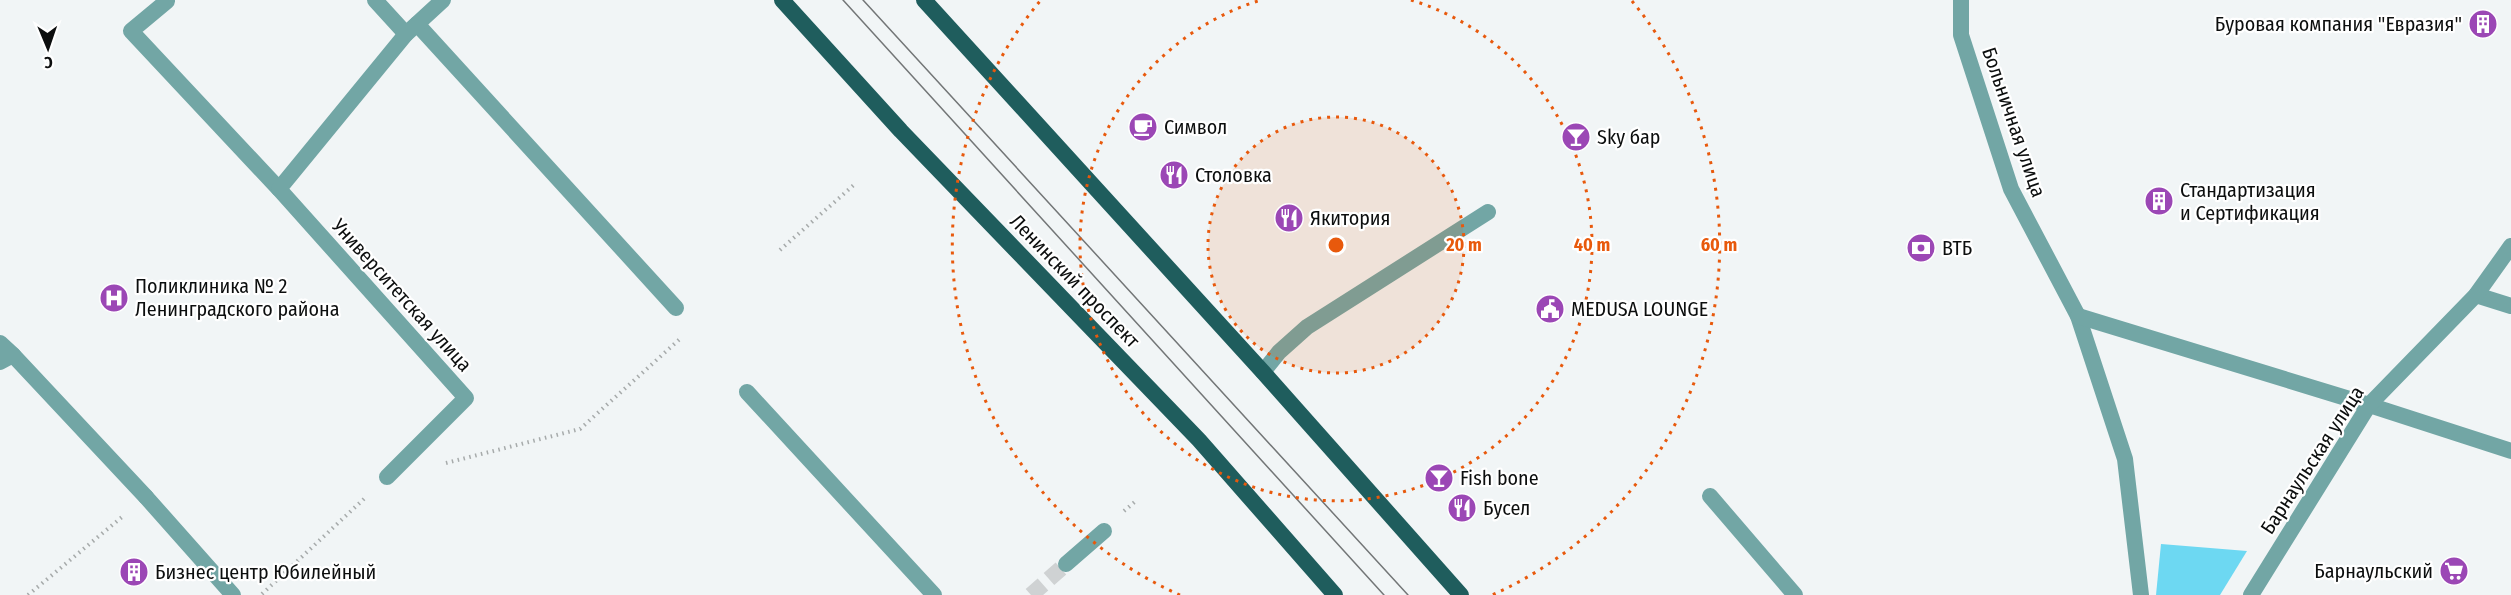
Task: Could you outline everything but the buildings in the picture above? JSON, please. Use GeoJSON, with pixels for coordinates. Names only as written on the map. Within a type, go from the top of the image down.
{"type":"FeatureCollection","features":[{"type":"Feature","properties":{"kind":"main road","name":"Ленинский проспект"},"geometry":{"type":"LineString","coordinates":[[782,0],[900,131],[1199,440],[1335,595]]}},
{"type":"Feature","properties":{"kind":"main road"},"geometry":{"type":"LineString","coordinates":[[924,0],[1263,372],[1461,595]]}},
{"type":"Feature","properties":{"kind":"street"},"geometry":{"type":"LineString","coordinates":[[375,0],[411,29],[676,308]]}},
{"type":"Feature","properties":{"kind":"street"},"geometry":{"type":"LineString","coordinates":[[279,189],[411,29],[443,0]]}},
{"type":"Feature","properties":{"kind":"street","name":"Больничная улица"},"geometry":{"type":"LineString","coordinates":[[1961,0],[1961,35],[2011,189],[2078,316],[2125,459],[2141,595]]}},
{"type":"Feature","properties":{"kind":"street","name":"Университетская улица"},"geometry":{"type":"LineString","coordinates":[[167,1],[132,31],[279,189],[466,398],[387,477]]}},
{"type":"Feature","properties":{"kind":"street"},"geometry":{"type":"LineString","coordinates":[[1263,372],[1279,352],[1306,327],[1488,212]]}},
{"type":"Feature","properties":{"kind":"street","name":"Барнаульская улица"},"geometry":{"type":"LineString","coordinates":[[2251,595],[2369,405],[2476,295],[2511,246]]}},
{"type":"Feature","properties":{"kind":"street"},"geometry":{"type":"LineString","coordinates":[[2476,295],[2511,306]]}},
{"type":"Feature","properties":{"kind":"street"},"geometry":{"type":"LineString","coordinates":[[2078,316],[2511,451]]}},
{"type":"Feature","properties":{"kind":"street"},"geometry":{"type":"LineString","coordinates":[[0,344],[6,359],[146,496],[233,595]]}},
{"type":"Feature","properties":{"kind":"street"},"geometry":{"type":"LineString","coordinates":[[747,392],[934,595]]}},
{"type":"Feature","properties":{"kind":"street"},"geometry":{"type":"LineString","coordinates":[[1710,496],[1795,595]]}},
{"type":"Feature","properties":{"kind":"street"},"geometry":{"type":"LineString","coordinates":[[1066,564],[1104,531]]}},
{"type":"Feature","properties":{"kind":"path"},"geometry":{"type":"LineString","coordinates":[[780,250],[855,184]]}},
{"type":"Feature","properties":{"kind":"path"},"geometry":{"type":"LineString","coordinates":[[444,463],[580,429],[689,331]]}},
{"type":"Feature","properties":{"kind":"path"},"geometry":{"type":"LineString","coordinates":[[260,595],[387,477]]}},
{"type":"Feature","properties":{"kind":"path"},"geometry":{"type":"LineString","coordinates":[[27,595],[146,496]]}},
{"type":"Feature","properties":{"kind":"shaded area"},"geometry":{"type":"Polygon","coordinates":[[[2161,544],[2247,551],[2220,595],[2156,595],[2161,544]]]}},
{"type":"Feature","properties":{"kind":"tunnel"},"geometry":{"type":"LineString","coordinates":[[1031,595],[1066,564]]}},
{"type":"Feature","properties":{"kind":"tram line"},"geometry":{"type":"LineString","coordinates":[[843,0],[1384,595]]}},
{"type":"Feature","properties":{"kind":"tram line"},"geometry":{"type":"LineString","coordinates":[[863,0],[1408,595]]}},
{"type":"Feature","properties":{"kind":"place","name":"Буровая компания \"Евразия\""},"geometry":{"type":"Point","coordinates":[2483,24]}},
{"type":"Feature","properties":{"kind":"place","name":"Символ"},"geometry":{"type":"Point","coordinates":[1143,127]}},
{"type":"Feature","properties":{"kind":"place","name":"Sky бар"},"geometry":{"type":"Point","coordinates":[1576,137]}},
{"type":"Feature","properties":{"kind":"place","name":"Столовка"},"geometry":{"type":"Point","coordinates":[1174,175]}},
{"type":"Feature","properties":{"kind":"place","name":"Стандартизация и Сертификация"},"geometry":{"type":"Point","coordinates":[2159,201]}},
{"type":"Feature","properties":{"kind":"place","name":"Якитория"},"geometry":{"type":"Point","coordinates":[1289,218]}},
{"type":"Feature","properties":{"kind":"place","name":"ВТБ"},"geometry":{"type":"Point","coordinates":[1921,248]}},
{"type":"Feature","properties":{"kind":"place","name":"Поликлиника № 2 Ленинградского района"},"geometry":{"type":"Point","coordinates":[114,298]}},
{"type":"Feature","properties":{"kind":"place","name":"MEDUSA LOUNGE"},"geometry":{"type":"Point","coordinates":[1550,309]}},
{"type":"Feature","properties":{"kind":"place","name":"Fish bone"},"geometry":{"type":"Point","coordinates":[1439,478]}},
{"type":"Feature","properties":{"kind":"place","name":"Бусел"},"geometry":{"type":"Point","coordinates":[1462,508]}},
{"type":"Feature","properties":{"kind":"place","name":"Барнаульский"},"geometry":{"type":"Point","coordinates":[2454,571]}},
{"type":"Feature","properties":{"kind":"place","name":"Бизнес центр Юбилейный"},"geometry":{"type":"Point","coordinates":[134,572]}}]}
